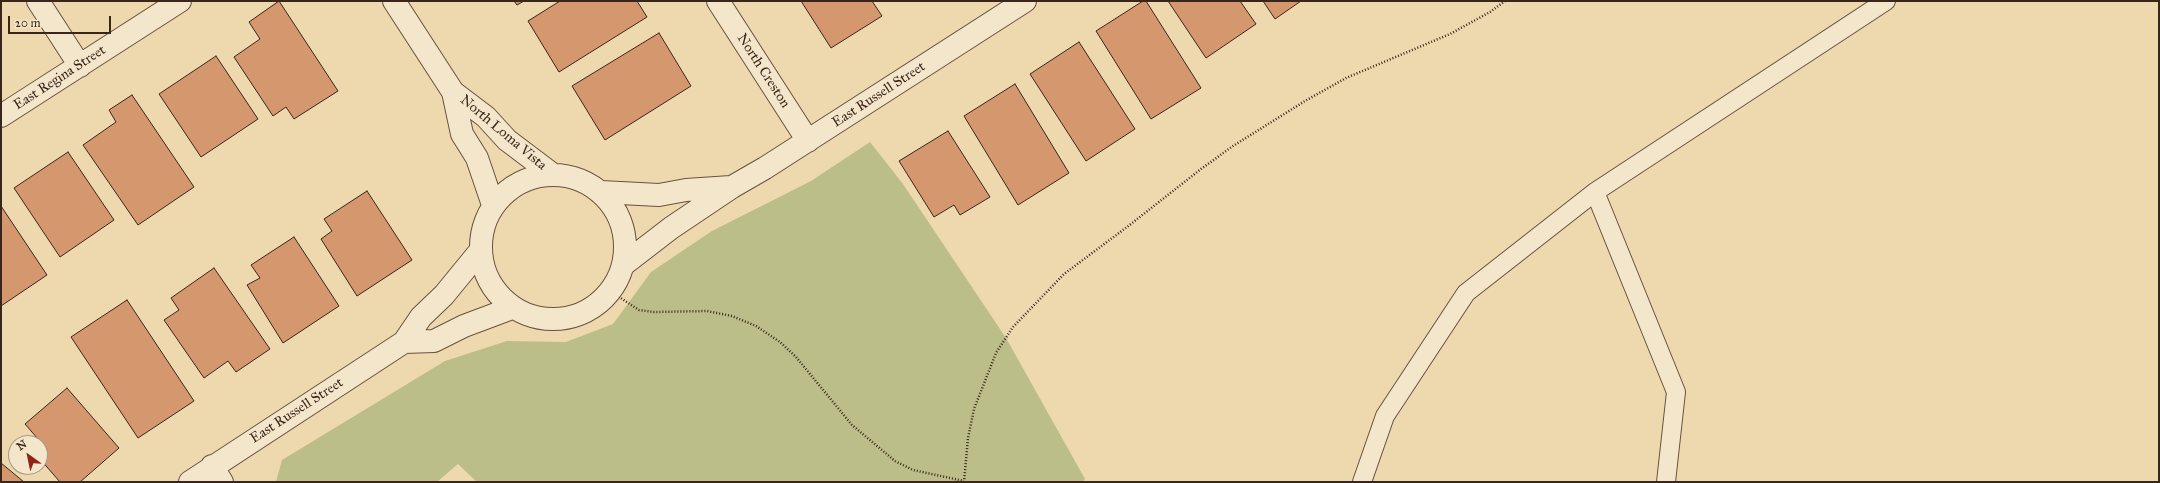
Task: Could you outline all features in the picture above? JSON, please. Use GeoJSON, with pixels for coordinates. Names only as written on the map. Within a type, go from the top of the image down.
{"type":"FeatureCollection","features":[{"type":"Feature","properties":{"kind":"street"},"geometry":{"type":"LineString","coordinates":[[38,1],[80,66]]}},
{"type":"Feature","properties":{"kind":"street","name":"East Regina Street"},"geometry":{"type":"LineString","coordinates":[[1,116],[180,1]]}},
{"type":"Feature","properties":{"kind":"street","name":"North Loma Vista"},"geometry":{"type":"LineString","coordinates":[[394,1],[453,92],[486,117],[507,140],[552,174]]}},
{"type":"Feature","properties":{"kind":"street","name":"North Creston"},"geometry":{"type":"LineString","coordinates":[[718,1],[808,141]]}},
{"type":"Feature","properties":{"kind":"street","name":"East Russell Street"},"geometry":{"type":"LineString","coordinates":[[623,265],[671,228],[732,187],[808,141],[1025,1]]}},
{"type":"Feature","properties":{"kind":"street","name":"North Loma Vista"},"geometry":{"type":"LineString","coordinates":[[453,92],[462,134],[477,158],[493,206]]}},
{"type":"Feature","properties":{"kind":"street"},"geometry":{"type":"LineString","coordinates":[[552,174],[570,176],[587,182],[601,192],[615,208],[623,226],[626,246],[623,265],[611,291],[595,306],[576,316],[561,319],[554,320],[532,317],[512,308],[496,293],[484,273],[480,251],[483,227],[493,206],[509,189],[530,178],[552,174]]}},
{"type":"Feature","properties":{"kind":"street","name":"East Russell Street"},"geometry":{"type":"LineString","coordinates":[[601,192],[659,195],[686,190],[732,187]]}},
{"type":"Feature","properties":{"kind":"street","name":"East Russell Street"},"geometry":{"type":"LineString","coordinates":[[190,482],[217,474],[404,342],[421,317],[444,295],[480,251]]}},
{"type":"Feature","properties":{"kind":"street"},"geometry":{"type":"LineString","coordinates":[[404,342],[434,341],[464,326],[512,308]]}},
{"type":"Feature","properties":{"kind":"lane"},"geometry":{"type":"LineString","coordinates":[[1362,482],[1385,416],[1466,293],[1595,192],[1886,1]]}},
{"type":"Feature","properties":{"kind":"lane"},"geometry":{"type":"LineString","coordinates":[[1595,192],[1676,392],[1666,482]]}},
{"type":"Feature","properties":{"kind":"path"},"geometry":{"type":"LineString","coordinates":[[611,291],[639,310],[654,312],[707,311],[732,316],[756,326],[780,342],[796,358],[852,425],[895,461],[913,470],[964,482],[968,438],[974,409],[996,353],[1013,327],[1064,274],[1201,169],[1233,146],[1292,109],[1346,78],[1450,34],[1490,12],[1505,1]]}},
{"type":"Feature","properties":{"kind":"green space"},"geometry":{"type":"Polygon","coordinates":[[[870,142],[903,184],[1006,338],[1085,479],[1082,482],[477,482],[458,464],[437,482],[276,482],[282,460],[445,361],[507,341],[566,342],[613,324],[651,272],[712,231],[811,181],[870,142]]]}},
{"type":"Feature","properties":{"kind":"building"},"geometry":{"type":"Polygon","coordinates":[[[279,1],[338,91],[294,119],[286,107],[273,116],[234,57],[260,39],[249,22],[279,1]]]}},
{"type":"Feature","properties":{"kind":"building"},"geometry":{"type":"Polygon","coordinates":[[[514,1],[524,1],[517,5],[514,1]]]}},
{"type":"Feature","properties":{"kind":"building"},"geometry":{"type":"Polygon","coordinates":[[[560,1],[637,1],[647,17],[559,72],[528,21],[560,1]]]}},
{"type":"Feature","properties":{"kind":"building"},"geometry":{"type":"Polygon","coordinates":[[[801,1],[872,1],[882,16],[831,48],[801,1]]]}},
{"type":"Feature","properties":{"kind":"building"},"geometry":{"type":"Polygon","coordinates":[[[1143,1],[1146,1],[1201,88],[1151,119],[1096,31],[1143,1]]]}},
{"type":"Feature","properties":{"kind":"building"},"geometry":{"type":"Polygon","coordinates":[[[1168,1],[1240,1],[1256,24],[1206,58],[1168,1]]]}},
{"type":"Feature","properties":{"kind":"building"},"geometry":{"type":"Polygon","coordinates":[[[1263,1],[1301,1],[1275,19],[1263,1]]]}},
{"type":"Feature","properties":{"kind":"building"},"geometry":{"type":"Polygon","coordinates":[[[659,33],[691,86],[605,140],[572,86],[659,33]]]}},
{"type":"Feature","properties":{"kind":"building"},"geometry":{"type":"Polygon","coordinates":[[[1079,42],[1135,129],[1086,161],[1030,74],[1079,42]]]}},
{"type":"Feature","properties":{"kind":"building"},"geometry":{"type":"Polygon","coordinates":[[[216,56],[258,119],[201,157],[159,94],[216,56]]]}},
{"type":"Feature","properties":{"kind":"building"},"geometry":{"type":"Polygon","coordinates":[[[1015,84],[1069,173],[1018,205],[964,116],[1015,84]]]}},
{"type":"Feature","properties":{"kind":"building"},"geometry":{"type":"Polygon","coordinates":[[[132,95],[194,187],[138,225],[83,145],[116,122],[109,110],[132,95]]]}},
{"type":"Feature","properties":{"kind":"building"},"geometry":{"type":"Polygon","coordinates":[[[948,131],[990,197],[960,215],[954,205],[934,217],[899,161],[948,131]]]}},
{"type":"Feature","properties":{"kind":"building"},"geometry":{"type":"Polygon","coordinates":[[[68,152],[114,220],[60,257],[14,188],[68,152]]]}},
{"type":"Feature","properties":{"kind":"building"},"geometry":{"type":"Polygon","coordinates":[[[367,191],[412,260],[357,296],[321,239],[332,231],[324,219],[367,191]]]}},
{"type":"Feature","properties":{"kind":"building"},"geometry":{"type":"Polygon","coordinates":[[[1,206],[47,275],[1,306],[1,206]]]}},
{"type":"Feature","properties":{"kind":"building"},"geometry":{"type":"Polygon","coordinates":[[[294,237],[339,306],[283,343],[247,285],[260,278],[251,265],[294,237]]]}},
{"type":"Feature","properties":{"kind":"building"},"geometry":{"type":"Polygon","coordinates":[[[214,268],[270,349],[236,372],[228,361],[204,378],[164,320],[179,310],[171,298],[214,268]]]}},
{"type":"Feature","properties":{"kind":"building"},"geometry":{"type":"Polygon","coordinates":[[[127,300],[194,401],[138,438],[71,337],[127,300]]]}},
{"type":"Feature","properties":{"kind":"building"},"geometry":{"type":"Polygon","coordinates":[[[67,388],[119,448],[80,482],[60,482],[48,468],[48,435],[35,435],[25,424],[67,388]]]}},
{"type":"Feature","properties":{"kind":"building"},"geometry":{"type":"Polygon","coordinates":[[[1,463],[8,469],[8,475],[16,475],[24,482],[1,482],[1,463]]]}}]}
